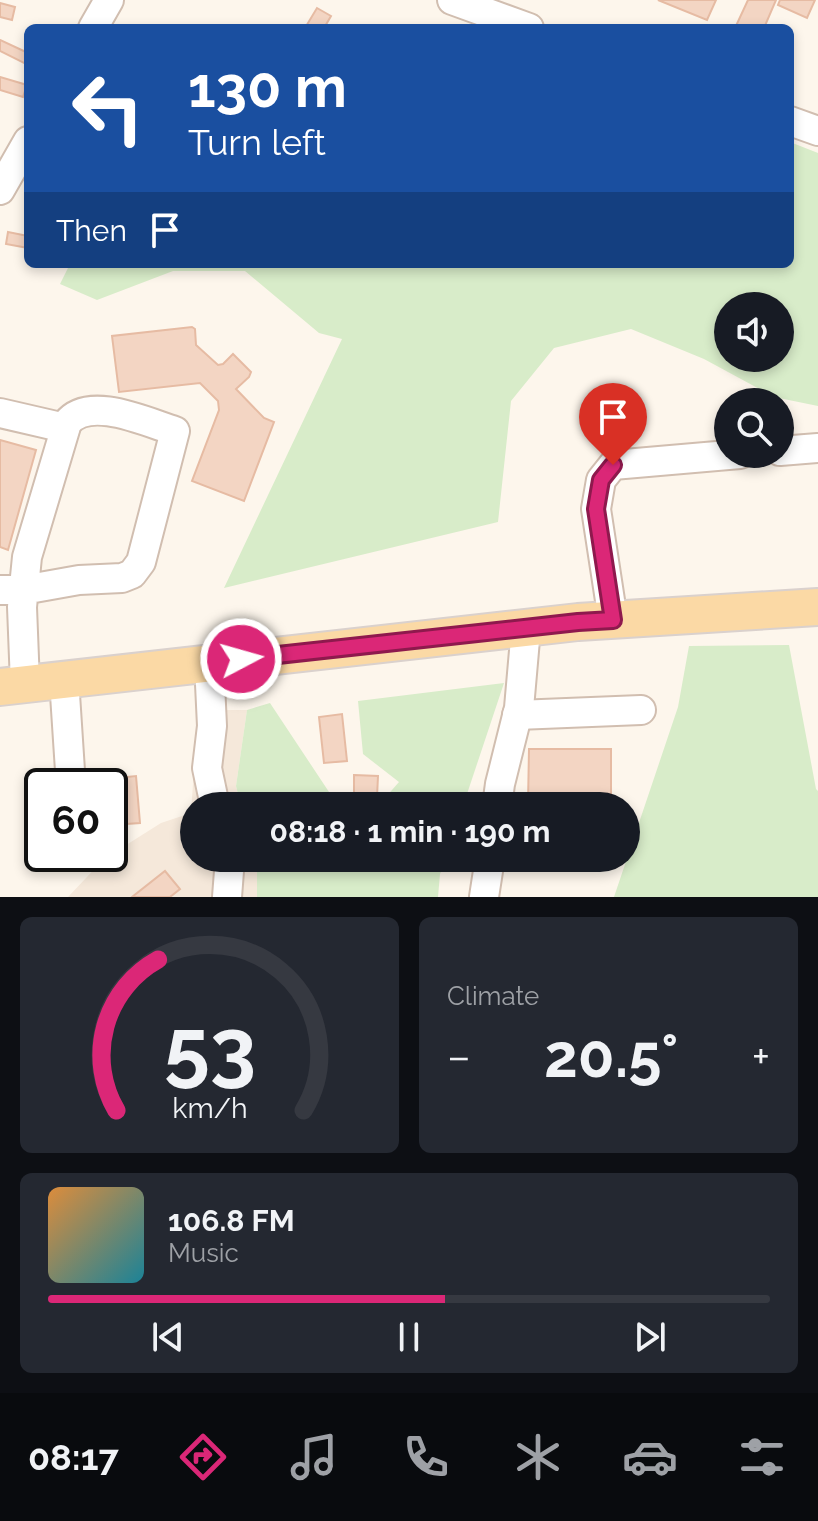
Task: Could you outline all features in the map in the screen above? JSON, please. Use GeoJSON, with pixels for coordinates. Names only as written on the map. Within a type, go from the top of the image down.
{"type":"FeatureCollection","features":[{"type":"Feature","properties":{"kind":"main road"},"geometry":{"type":"LineString","coordinates":[[12,685],[526,628],[818,607]]}},
{"type":"Feature","properties":{"kind":"street"},"geometry":{"type":"LineString","coordinates":[[95,24],[109,0]]}},
{"type":"Feature","properties":{"kind":"street"},"geometry":{"type":"LineString","coordinates":[[452,0],[518,24]]}},
{"type":"Feature","properties":{"kind":"street"},"geometry":{"type":"LineString","coordinates":[[794,122],[818,131]]}},
{"type":"Feature","properties":{"kind":"street"},"geometry":{"type":"LineString","coordinates":[[0,190],[24,148]]}},
{"type":"Feature","properties":{"kind":"street"},"geometry":{"type":"LineString","coordinates":[[11,590],[79,580],[122,578],[132,574],[141,562],[175,431],[92,409],[73,415],[67,423],[27,557],[11,590],[12,685]]}},
{"type":"Feature","properties":{"kind":"street"},"geometry":{"type":"LineString","coordinates":[[0,413],[65,428]]}},
{"type":"Feature","properties":{"kind":"street"},"geometry":{"type":"LineString","coordinates":[[794,450],[818,448]]}},
{"type":"Feature","properties":{"kind":"street"},"geometry":{"type":"LineString","coordinates":[[613,620],[596,509],[601,480],[613,465],[714,456]]}},
{"type":"Feature","properties":{"kind":"street"},"geometry":{"type":"LineString","coordinates":[[499,792],[517,715],[526,628]]}},
{"type":"Feature","properties":{"kind":"street"},"geometry":{"type":"LineString","coordinates":[[209,663],[212,726],[207,768],[212,792]]}},
{"type":"Feature","properties":{"kind":"street"},"geometry":{"type":"LineString","coordinates":[[64,679],[70,768]]}},
{"type":"Feature","properties":{"kind":"street"},"geometry":{"type":"LineString","coordinates":[[517,715],[641,710]]}},
{"type":"Feature","properties":{"kind":"street"},"geometry":{"type":"LineString","coordinates":[[227,897],[229,872]]}},
{"type":"Feature","properties":{"kind":"street"},"geometry":{"type":"LineString","coordinates":[[484,897],[488,872]]}},
{"type":"Feature","properties":{"kind":"shaded area"},"geometry":{"type":"Polygon","coordinates":[[[198,710],[247,710],[238,792],[192,792],[198,710]]]}},
{"type":"Feature","properties":{"kind":"shaded area"},"geometry":{"type":"Polygon","coordinates":[[[180,817],[180,872],[257,872],[257,897],[68,897],[92,872],[128,872],[128,844],[161,823],[180,817]]]}},
{"type":"Feature","properties":{"kind":"green space"},"geometry":{"type":"Polygon","coordinates":[[[794,144],[818,153],[818,406],[794,401],[794,388],[757,388],[728,372],[794,372],[794,292],[714,292],[714,364],[631,329],[554,348],[511,401],[498,522],[224,588],[342,339],[319,333],[245,271],[173,271],[97,300],[60,284],[68,268],[794,268],[794,144]]]}},
{"type":"Feature","properties":{"kind":"green space"},"geometry":{"type":"Polygon","coordinates":[[[789,645],[818,791],[818,897],[614,897],[622,872],[640,872],[640,820],[678,707],[689,646],[789,645]]]}},
{"type":"Feature","properties":{"kind":"green space"},"geometry":{"type":"Polygon","coordinates":[[[504,683],[468,792],[390,792],[399,782],[363,754],[358,701],[504,683]]]}},
{"type":"Feature","properties":{"kind":"green space"},"geometry":{"type":"Polygon","coordinates":[[[270,703],[329,792],[238,792],[247,710],[270,703]]]}},
{"type":"Feature","properties":{"kind":"green space"},"geometry":{"type":"Polygon","coordinates":[[[257,872],[441,872],[438,897],[257,897],[257,872]]]}},
{"type":"Feature","properties":{"kind":"building"},"geometry":{"type":"Polygon","coordinates":[[[658,0],[716,0],[707,20],[658,0]]]}},
{"type":"Feature","properties":{"kind":"building"},"geometry":{"type":"Polygon","coordinates":[[[748,0],[776,0],[766,24],[737,24],[748,0]]]}},
{"type":"Feature","properties":{"kind":"building"},"geometry":{"type":"Polygon","coordinates":[[[780,0],[815,0],[807,18],[778,5],[780,0]]]}},
{"type":"Feature","properties":{"kind":"building"},"geometry":{"type":"Polygon","coordinates":[[[0,3],[15,7],[12,20],[0,17],[0,3]]]}},
{"type":"Feature","properties":{"kind":"building"},"geometry":{"type":"Polygon","coordinates":[[[317,8],[331,16],[326,24],[307,24],[317,8]]]}},
{"type":"Feature","properties":{"kind":"building"},"geometry":{"type":"Polygon","coordinates":[[[0,40],[24,51],[24,63],[0,51],[0,40]]]}},
{"type":"Feature","properties":{"kind":"building"},"geometry":{"type":"Polygon","coordinates":[[[0,77],[24,84],[23,97],[0,90],[0,77]]]}},
{"type":"Feature","properties":{"kind":"building"},"geometry":{"type":"Polygon","coordinates":[[[8,232],[24,235],[24,247],[6,244],[8,232]]]}},
{"type":"Feature","properties":{"kind":"building"},"geometry":{"type":"Polygon","coordinates":[[[195,329],[196,345],[218,365],[233,354],[251,372],[236,389],[264,418],[274,422],[244,501],[192,481],[219,410],[218,401],[200,383],[119,392],[112,336],[195,329]]]}},
{"type":"Feature","properties":{"kind":"building"},"geometry":{"type":"Polygon","coordinates":[[[0,440],[36,450],[8,550],[0,547],[0,440]]]}},
{"type":"Feature","properties":{"kind":"building"},"geometry":{"type":"Polygon","coordinates":[[[342,714],[347,761],[324,763],[319,717],[342,714]]]}},
{"type":"Feature","properties":{"kind":"building"},"geometry":{"type":"Polygon","coordinates":[[[529,749],[611,749],[611,792],[528,792],[529,749]]]}},
{"type":"Feature","properties":{"kind":"building"},"geometry":{"type":"Polygon","coordinates":[[[354,775],[378,776],[377,792],[354,792],[354,775]]]}},
{"type":"Feature","properties":{"kind":"building"},"geometry":{"type":"Polygon","coordinates":[[[136,776],[140,823],[128,824],[128,777],[136,776]]]}},
{"type":"Feature","properties":{"kind":"building"},"geometry":{"type":"Polygon","coordinates":[[[165,871],[180,889],[170,897],[132,897],[165,871]]]}},
{"type":"Feature","properties":{"kind":"route"},"geometry":{"type":"LineString","coordinates":[[241,659],[613,620],[596,509],[601,480],[613,465]]}}]}
